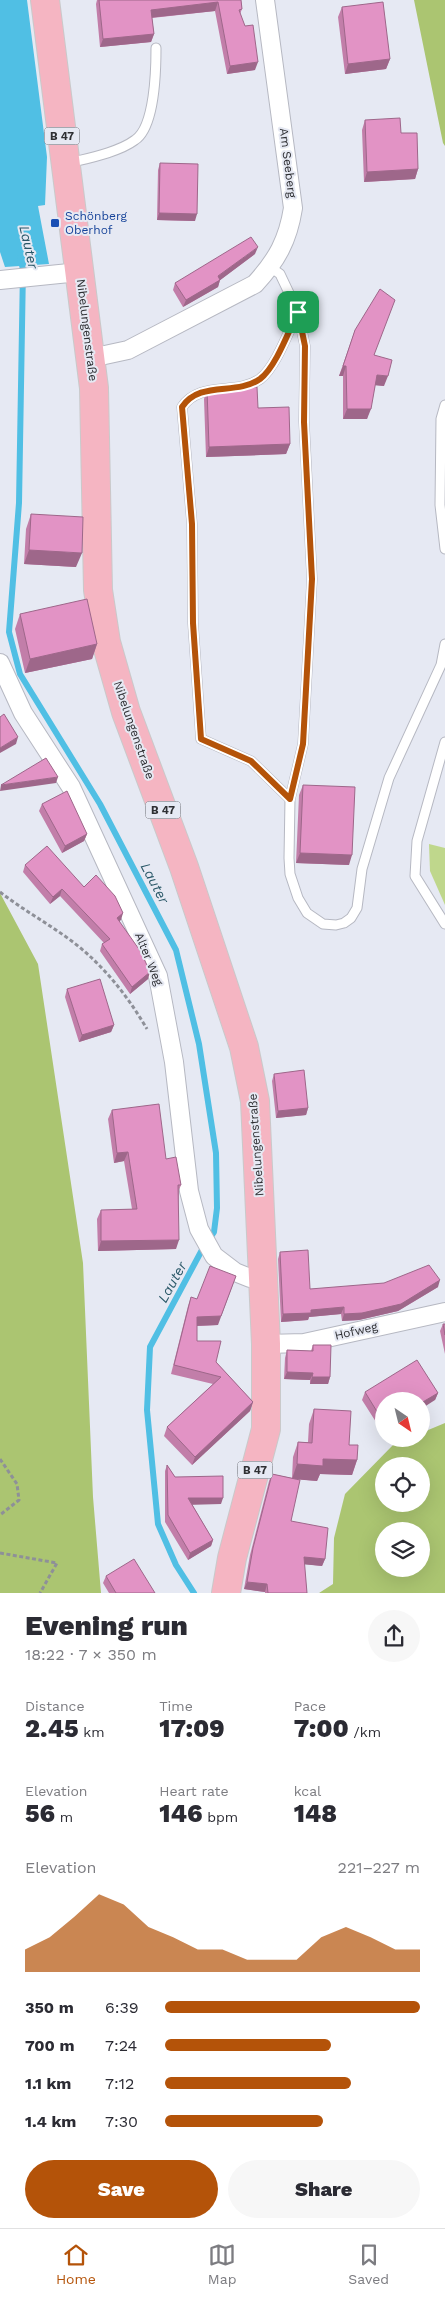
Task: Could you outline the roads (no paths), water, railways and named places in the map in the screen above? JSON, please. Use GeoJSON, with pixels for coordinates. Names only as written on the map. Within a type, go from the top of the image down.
{"type":"FeatureCollection","features":[{"type":"Feature","properties":{"kind":"main road","name":"Nibelungenstraße"},"geometry":{"type":"LineString","coordinates":[[45,0],[66,164],[66,274],[91,358],[94,388],[98,590],[106,642],[126,712],[184,867],[244,1047],[255,1101],[266,1344],[266,1429],[232,1558],[226,1593]]}},
{"type":"Feature","properties":{"kind":"street","name":"Am Seeberg"},"geometry":{"type":"LineString","coordinates":[[91,358],[128,350],[255,284],[270,267],[289,232],[294,208],[265,0]]}},
{"type":"Feature","properties":{"kind":"street"},"geometry":{"type":"LineString","coordinates":[[0,280],[66,274]]}},
{"type":"Feature","properties":{"kind":"street","name":"Alter Weg"},"geometry":{"type":"LineString","coordinates":[[0,664],[23,714],[71,787],[158,976],[174,1062],[189,1191],[199,1229],[214,1256],[235,1272],[250,1278],[263,1278]]}},
{"type":"Feature","properties":{"kind":"street","name":"Hofweg"},"geometry":{"type":"LineString","coordinates":[[266,1344],[304,1343],[445,1312]]}},
{"type":"Feature","properties":{"kind":"lane"},"geometry":{"type":"LineString","coordinates":[[66,164],[102,154],[137,140],[146,123],[155,87],[156,48]]}},
{"type":"Feature","properties":{"kind":"lane"},"geometry":{"type":"LineString","coordinates":[[270,267],[280,274],[298,312],[305,346],[304,422],[312,579],[303,744],[290,799],[289,858],[294,890],[307,913],[318,922],[330,926],[344,922],[351,918],[357,908],[362,869],[390,778],[443,666],[445,644]]}},
{"type":"Feature","properties":{"kind":"lane"},"geometry":{"type":"LineString","coordinates":[[290,799],[251,761],[201,739],[193,623],[192,524],[182,407],[188,398],[202,392],[246,385],[260,379],[269,369],[298,312]]}},
{"type":"Feature","properties":{"kind":"lane"},"geometry":{"type":"LineString","coordinates":[[445,405],[441,419],[440,505],[445,549]]}},
{"type":"Feature","properties":{"kind":"lane"},"geometry":{"type":"LineString","coordinates":[[445,742],[417,841],[415,876],[445,924]]}},
{"type":"Feature","properties":{"kind":"water"},"geometry":{"type":"Polygon","coordinates":[[[0,0],[27,0],[47,157],[45,205],[38,206],[49,264],[5,267],[0,252],[0,0]]]}},
{"type":"Feature","properties":{"kind":"waterway","name":"Lauter"},"geometry":{"type":"LineString","coordinates":[[20,258],[23,269],[19,503],[9,632],[20,674],[100,804],[176,950],[199,1044],[216,1153],[217,1208],[214,1232],[203,1248],[150,1347],[147,1410],[158,1524],[176,1565],[194,1593]]}},
{"type":"Feature","properties":{"kind":"place","name":"Schönberg Oberhof"},"geometry":{"type":"Point","coordinates":[55,223]}}]}
